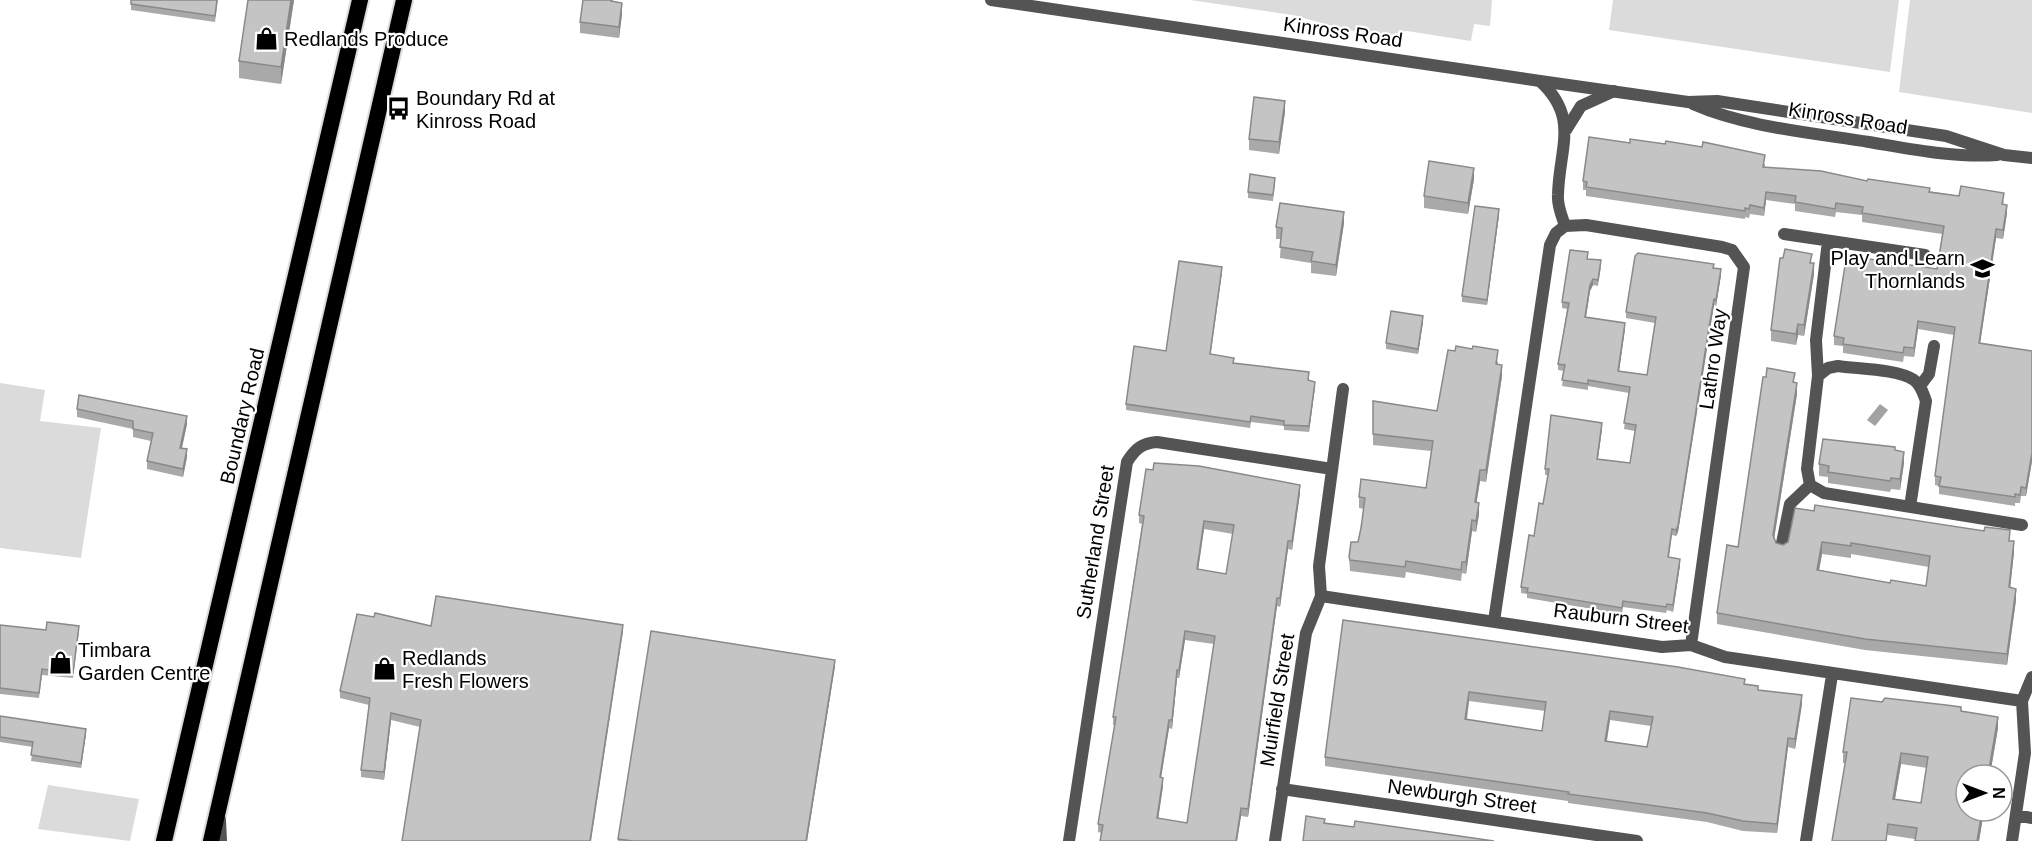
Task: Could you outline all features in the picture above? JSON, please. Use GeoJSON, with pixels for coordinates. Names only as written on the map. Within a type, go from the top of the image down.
{"type":"FeatureCollection","features":[{"type":"Feature","properties":{"kind":"highway","name":"Boundary Road"},"geometry":{"type":"LineString","coordinates":[[164,841],[360,0]]}},
{"type":"Feature","properties":{"kind":"highway"},"geometry":{"type":"LineString","coordinates":[[211,841],[404,0]]}},
{"type":"Feature","properties":{"kind":"street","name":"Kinross Road"},"geometry":{"type":"LineString","coordinates":[[991,0],[1688,102],[1717,101],[1946,135],[2004,155]]}},
{"type":"Feature","properties":{"kind":"street"},"geometry":{"type":"LineString","coordinates":[[1494,621],[1550,245],[1556,233],[1565,226],[1557,196],[1566,130],[1558,100],[1540,81]]}},
{"type":"Feature","properties":{"kind":"street"},"geometry":{"type":"LineString","coordinates":[[1566,130],[1581,106],[1614,90]]}},
{"type":"Feature","properties":{"kind":"street","name":"Kinross Road"},"geometry":{"type":"LineString","coordinates":[[1688,102],[1712,112],[1803,132],[1969,157],[2004,155],[2032,158]]}},
{"type":"Feature","properties":{"kind":"street","name":"Lathro Way"},"geometry":{"type":"LineString","coordinates":[[1565,226],[1586,225],[1722,247],[1732,250],[1744,267],[1691,645]]}},
{"type":"Feature","properties":{"kind":"street"},"geometry":{"type":"LineString","coordinates":[[1784,234],[1925,255]]}},
{"type":"Feature","properties":{"kind":"street"},"geometry":{"type":"LineString","coordinates":[[1828,241],[1816,340],[1818,376],[1807,469],[1810,485],[1824,493],[2022,525]]}},
{"type":"Feature","properties":{"kind":"street"},"geometry":{"type":"LineString","coordinates":[[1920,386],[1929,374],[1934,346]]}},
{"type":"Feature","properties":{"kind":"street"},"geometry":{"type":"LineString","coordinates":[[1818,376],[1828,368],[1838,366],[1899,375],[1913,380],[1920,386],[1926,401],[1910,507]]}},
{"type":"Feature","properties":{"kind":"street","name":"Muirfield Street"},"geometry":{"type":"LineString","coordinates":[[1275,841],[1306,633],[1321,596],[1319,566],[1343,389]]}},
{"type":"Feature","properties":{"kind":"street","name":"Sutherland Street"},"geometry":{"type":"LineString","coordinates":[[1069,841],[1125,472],[1127,462],[1134,450],[1146,443],[1157,442],[1332,469]]}},
{"type":"Feature","properties":{"kind":"street"},"geometry":{"type":"LineString","coordinates":[[1781,548],[1790,504],[1810,485]]}},
{"type":"Feature","properties":{"kind":"street","name":"Rauburn Street"},"geometry":{"type":"LineString","coordinates":[[1321,596],[1662,647],[1691,645],[1725,657],[1832,675],[2022,701]]}},
{"type":"Feature","properties":{"kind":"street"},"geometry":{"type":"LineString","coordinates":[[1806,841],[1832,675]]}},
{"type":"Feature","properties":{"kind":"street"},"geometry":{"type":"LineString","coordinates":[[2012,841],[2025,753],[2022,701],[2032,677]]}},
{"type":"Feature","properties":{"kind":"street","name":"Newburgh Street"},"geometry":{"type":"LineString","coordinates":[[1282,789],[1609,839],[1637,841]]}},
{"type":"Feature","properties":{"kind":"street"},"geometry":{"type":"LineString","coordinates":[[219,804],[221,841]]}},
{"type":"Feature","properties":{"kind":"street"},"geometry":{"type":"LineString","coordinates":[[2016,815],[2032,818]]}},
{"type":"Feature","properties":{"kind":"shaded area"},"geometry":{"type":"Polygon","coordinates":[[[1190,0],[1492,0],[1490,26],[1474,24],[1471,41],[1407,31],[1390,35],[1347,30],[1293,15],[1190,0]]]}},
{"type":"Feature","properties":{"kind":"shaded area"},"geometry":{"type":"Polygon","coordinates":[[[1613,0],[1899,0],[1890,72],[1609,30],[1613,0]]]}},
{"type":"Feature","properties":{"kind":"shaded area"},"geometry":{"type":"Polygon","coordinates":[[[1910,0],[2032,0],[2032,113],[1899,92],[1910,0]]]}},
{"type":"Feature","properties":{"kind":"shaded area"},"geometry":{"type":"Polygon","coordinates":[[[0,383],[45,390],[40,421],[101,428],[81,558],[0,548],[0,383]]]}},
{"type":"Feature","properties":{"kind":"shaded area"},"geometry":{"type":"Polygon","coordinates":[[[1880,404],[1888,410],[1875,426],[1867,420],[1880,404]]]}},
{"type":"Feature","properties":{"kind":"shaded area"},"geometry":{"type":"Polygon","coordinates":[[[48,785],[139,799],[130,841],[38,829],[48,785]]]}},
{"type":"Feature","properties":{"kind":"building"},"geometry":{"type":"Polygon","coordinates":[[[131,0],[217,0],[215,16],[131,4],[131,0]]]}},
{"type":"Feature","properties":{"kind":"building","name":"Redlands Produce"},"geometry":{"type":"Polygon","coordinates":[[[248,0],[291,0],[281,67],[239,61],[248,0]]]}},
{"type":"Feature","properties":{"kind":"building"},"geometry":{"type":"Polygon","coordinates":[[[583,0],[611,0],[622,3],[619,27],[580,22],[583,0]]]}},
{"type":"Feature","properties":{"kind":"building"},"geometry":{"type":"Polygon","coordinates":[[[1254,97],[1285,101],[1279,142],[1249,139],[1254,97]]]}},
{"type":"Feature","properties":{"kind":"building"},"geometry":{"type":"Polygon","coordinates":[[[1589,137],[1630,143],[1630,139],[1665,144],[1666,141],[1702,147],[1703,142],[1765,155],[1763,167],[1821,171],[1867,181],[1868,179],[1930,188],[1929,192],[1959,196],[1961,186],[2004,193],[2002,204],[2007,205],[2003,230],[1996,229],[1979,343],[2032,351],[2032,453],[2026,488],[2021,487],[2020,495],[2015,494],[2015,497],[1939,486],[1941,477],[1935,476],[1955,327],[1918,321],[1914,348],[1904,347],[1903,353],[1843,344],[1844,338],[1834,336],[1846,259],[1855,260],[1856,257],[1937,269],[1944,226],[1862,213],[1863,207],[1836,203],[1835,209],[1795,202],[1796,196],[1766,192],[1764,208],[1750,205],[1749,209],[1745,208],[1745,211],[1586,187],[1587,182],[1583,181],[1589,137]]]}},
{"type":"Feature","properties":{"kind":"building"},"geometry":{"type":"Polygon","coordinates":[[[1429,161],[1474,168],[1468,203],[1424,196],[1429,161]]]}},
{"type":"Feature","properties":{"kind":"building"},"geometry":{"type":"Polygon","coordinates":[[[1250,174],[1275,178],[1273,195],[1248,192],[1250,174]]]}},
{"type":"Feature","properties":{"kind":"building"},"geometry":{"type":"Polygon","coordinates":[[[1280,203],[1344,212],[1336,265],[1311,261],[1313,252],[1280,247],[1282,228],[1276,227],[1280,203]]]}},
{"type":"Feature","properties":{"kind":"building"},"geometry":{"type":"Polygon","coordinates":[[[1475,206],[1499,209],[1487,300],[1462,296],[1475,206]]]}},
{"type":"Feature","properties":{"kind":"building"},"geometry":{"type":"Polygon","coordinates":[[[1785,249],[1812,254],[1810,263],[1814,263],[1804,325],[1798,324],[1796,334],[1771,330],[1780,258],[1783,258],[1785,249]]]}},
{"type":"Feature","properties":{"kind":"building"},"geometry":{"type":"Polygon","coordinates":[[[1570,250],[1588,252],[1587,259],[1601,260],[1598,280],[1593,279],[1590,285],[1585,317],[1625,323],[1618,371],[1647,375],[1656,317],[1626,312],[1635,256],[1638,253],[1714,264],[1713,268],[1721,269],[1709,327],[1678,526],[1676,530],[1672,529],[1668,557],[1680,559],[1673,605],[1667,604],[1666,607],[1623,601],[1622,608],[1527,592],[1528,588],[1521,587],[1529,535],[1534,536],[1539,503],[1543,504],[1549,469],[1545,469],[1551,415],[1602,423],[1597,459],[1630,463],[1636,425],[1624,423],[1630,387],[1588,380],[1588,384],[1562,380],[1565,365],[1558,364],[1569,303],[1562,302],[1570,250]]]}},
{"type":"Feature","properties":{"kind":"building"},"geometry":{"type":"Polygon","coordinates":[[[1179,261],[1222,267],[1210,354],[1234,358],[1233,363],[1309,372],[1308,380],[1315,382],[1309,426],[1284,425],[1284,421],[1251,416],[1250,422],[1126,404],[1134,346],[1166,351],[1179,261]]]}},
{"type":"Feature","properties":{"kind":"building"},"geometry":{"type":"Polygon","coordinates":[[[1391,311],[1423,316],[1418,349],[1386,343],[1391,311]]]}},
{"type":"Feature","properties":{"kind":"building"},"geometry":{"type":"Polygon","coordinates":[[[1456,346],[1498,350],[1496,364],[1502,365],[1486,470],[1480,470],[1475,502],[1479,503],[1476,521],[1472,520],[1466,562],[1462,562],[1461,570],[1406,561],[1405,567],[1350,560],[1351,542],[1358,542],[1361,528],[1365,498],[1359,497],[1361,479],[1426,488],[1433,441],[1373,434],[1373,401],[1437,411],[1448,350],[1455,351],[1456,346]]]}},
{"type":"Feature","properties":{"kind":"building"},"geometry":{"type":"Polygon","coordinates":[[[1767,368],[1795,373],[1793,382],[1797,383],[1773,535],[1776,543],[1783,545],[1788,542],[1795,508],[1814,511],[1815,505],[1984,531],[1985,527],[2010,530],[2009,541],[2014,541],[2009,587],[2016,589],[2007,654],[1865,639],[1717,613],[1727,545],[1738,547],[1763,377],[1766,377],[1767,368]],[[1822,542],[1817,570],[1890,583],[1891,580],[1926,586],[1930,556],[1851,543],[1851,546],[1822,542]]]}},
{"type":"Feature","properties":{"kind":"building"},"geometry":{"type":"Polygon","coordinates":[[[79,395],[187,416],[180,448],[187,449],[183,469],[147,461],[153,433],[133,429],[133,421],[77,409],[79,395]]]}},
{"type":"Feature","properties":{"kind":"building"},"geometry":{"type":"Polygon","coordinates":[[[1823,439],[1895,447],[1895,450],[1904,452],[1900,479],[1891,478],[1890,481],[1828,472],[1829,466],[1819,464],[1823,439]]]}},
{"type":"Feature","properties":{"kind":"building"},"geometry":{"type":"Polygon","coordinates":[[[1154,463],[1199,466],[1300,485],[1292,541],[1288,541],[1280,598],[1277,598],[1248,809],[1241,808],[1236,841],[1100,841],[1103,825],[1098,824],[1116,717],[1113,717],[1144,516],[1139,515],[1146,469],[1153,470],[1154,463]],[[1204,521],[1197,569],[1226,574],[1234,525],[1204,521]],[[1185,631],[1179,670],[1177,670],[1172,720],[1169,720],[1160,777],[1163,778],[1157,818],[1187,823],[1215,636],[1185,631]]]}},
{"type":"Feature","properties":{"kind":"building"},"geometry":{"type":"Polygon","coordinates":[[[436,596],[623,625],[590,841],[402,841],[421,720],[391,713],[384,772],[361,770],[370,698],[340,691],[357,614],[374,617],[375,613],[431,626],[436,596]]]}},
{"type":"Feature","properties":{"kind":"building"},"geometry":{"type":"Polygon","coordinates":[[[1343,620],[1678,667],[1745,679],[1744,684],[1758,686],[1758,690],[1802,695],[1795,739],[1788,738],[1777,824],[1743,821],[1707,813],[1325,757],[1343,620]],[[1469,692],[1465,719],[1542,731],[1546,702],[1469,692]],[[1610,711],[1605,741],[1647,747],[1653,717],[1610,711]]]}},
{"type":"Feature","properties":{"kind":"building"},"geometry":{"type":"Polygon","coordinates":[[[47,622],[79,626],[73,673],[42,669],[39,693],[0,688],[0,625],[46,630],[47,622]]]}},
{"type":"Feature","properties":{"kind":"building"},"geometry":{"type":"Polygon","coordinates":[[[651,631],[835,660],[806,841],[633,841],[618,839],[651,631]]]}},
{"type":"Feature","properties":{"kind":"building"},"geometry":{"type":"Polygon","coordinates":[[[1851,698],[1882,702],[1885,698],[1946,705],[1961,707],[1961,711],[1998,717],[1990,763],[1954,763],[1954,823],[1980,823],[1977,841],[1915,841],[1917,828],[1888,824],[1886,841],[1832,841],[1847,752],[1843,752],[1851,698]],[[1901,753],[1893,799],[1921,803],[1928,757],[1901,753]]]}},
{"type":"Feature","properties":{"kind":"building"},"geometry":{"type":"Polygon","coordinates":[[[0,716],[86,729],[81,763],[31,755],[33,742],[0,737],[0,716]]]}},
{"type":"Feature","properties":{"kind":"building"},"geometry":{"type":"Polygon","coordinates":[[[1306,816],[1325,819],[1324,823],[1354,827],[1355,821],[1494,841],[1303,841],[1306,816]]]}},
{"type":"Feature","properties":{"kind":"place","name":"Redlands Produce"},"geometry":{"type":"Point","coordinates":[266,39]}},
{"type":"Feature","properties":{"kind":"place","name":"Boundary Rd at Kinross Road"},"geometry":{"type":"Point","coordinates":[398,109]}},
{"type":"Feature","properties":{"kind":"place","name":"Play and Learn Thornlands"},"geometry":{"type":"Point","coordinates":[1983,269]}},
{"type":"Feature","properties":{"kind":"place","name":"Timbara Garden Centre"},"geometry":{"type":"Point","coordinates":[60,662]}},
{"type":"Feature","properties":{"kind":"place","name":"Redlands Fresh Flowers"},"geometry":{"type":"Point","coordinates":[384,669]}}]}
